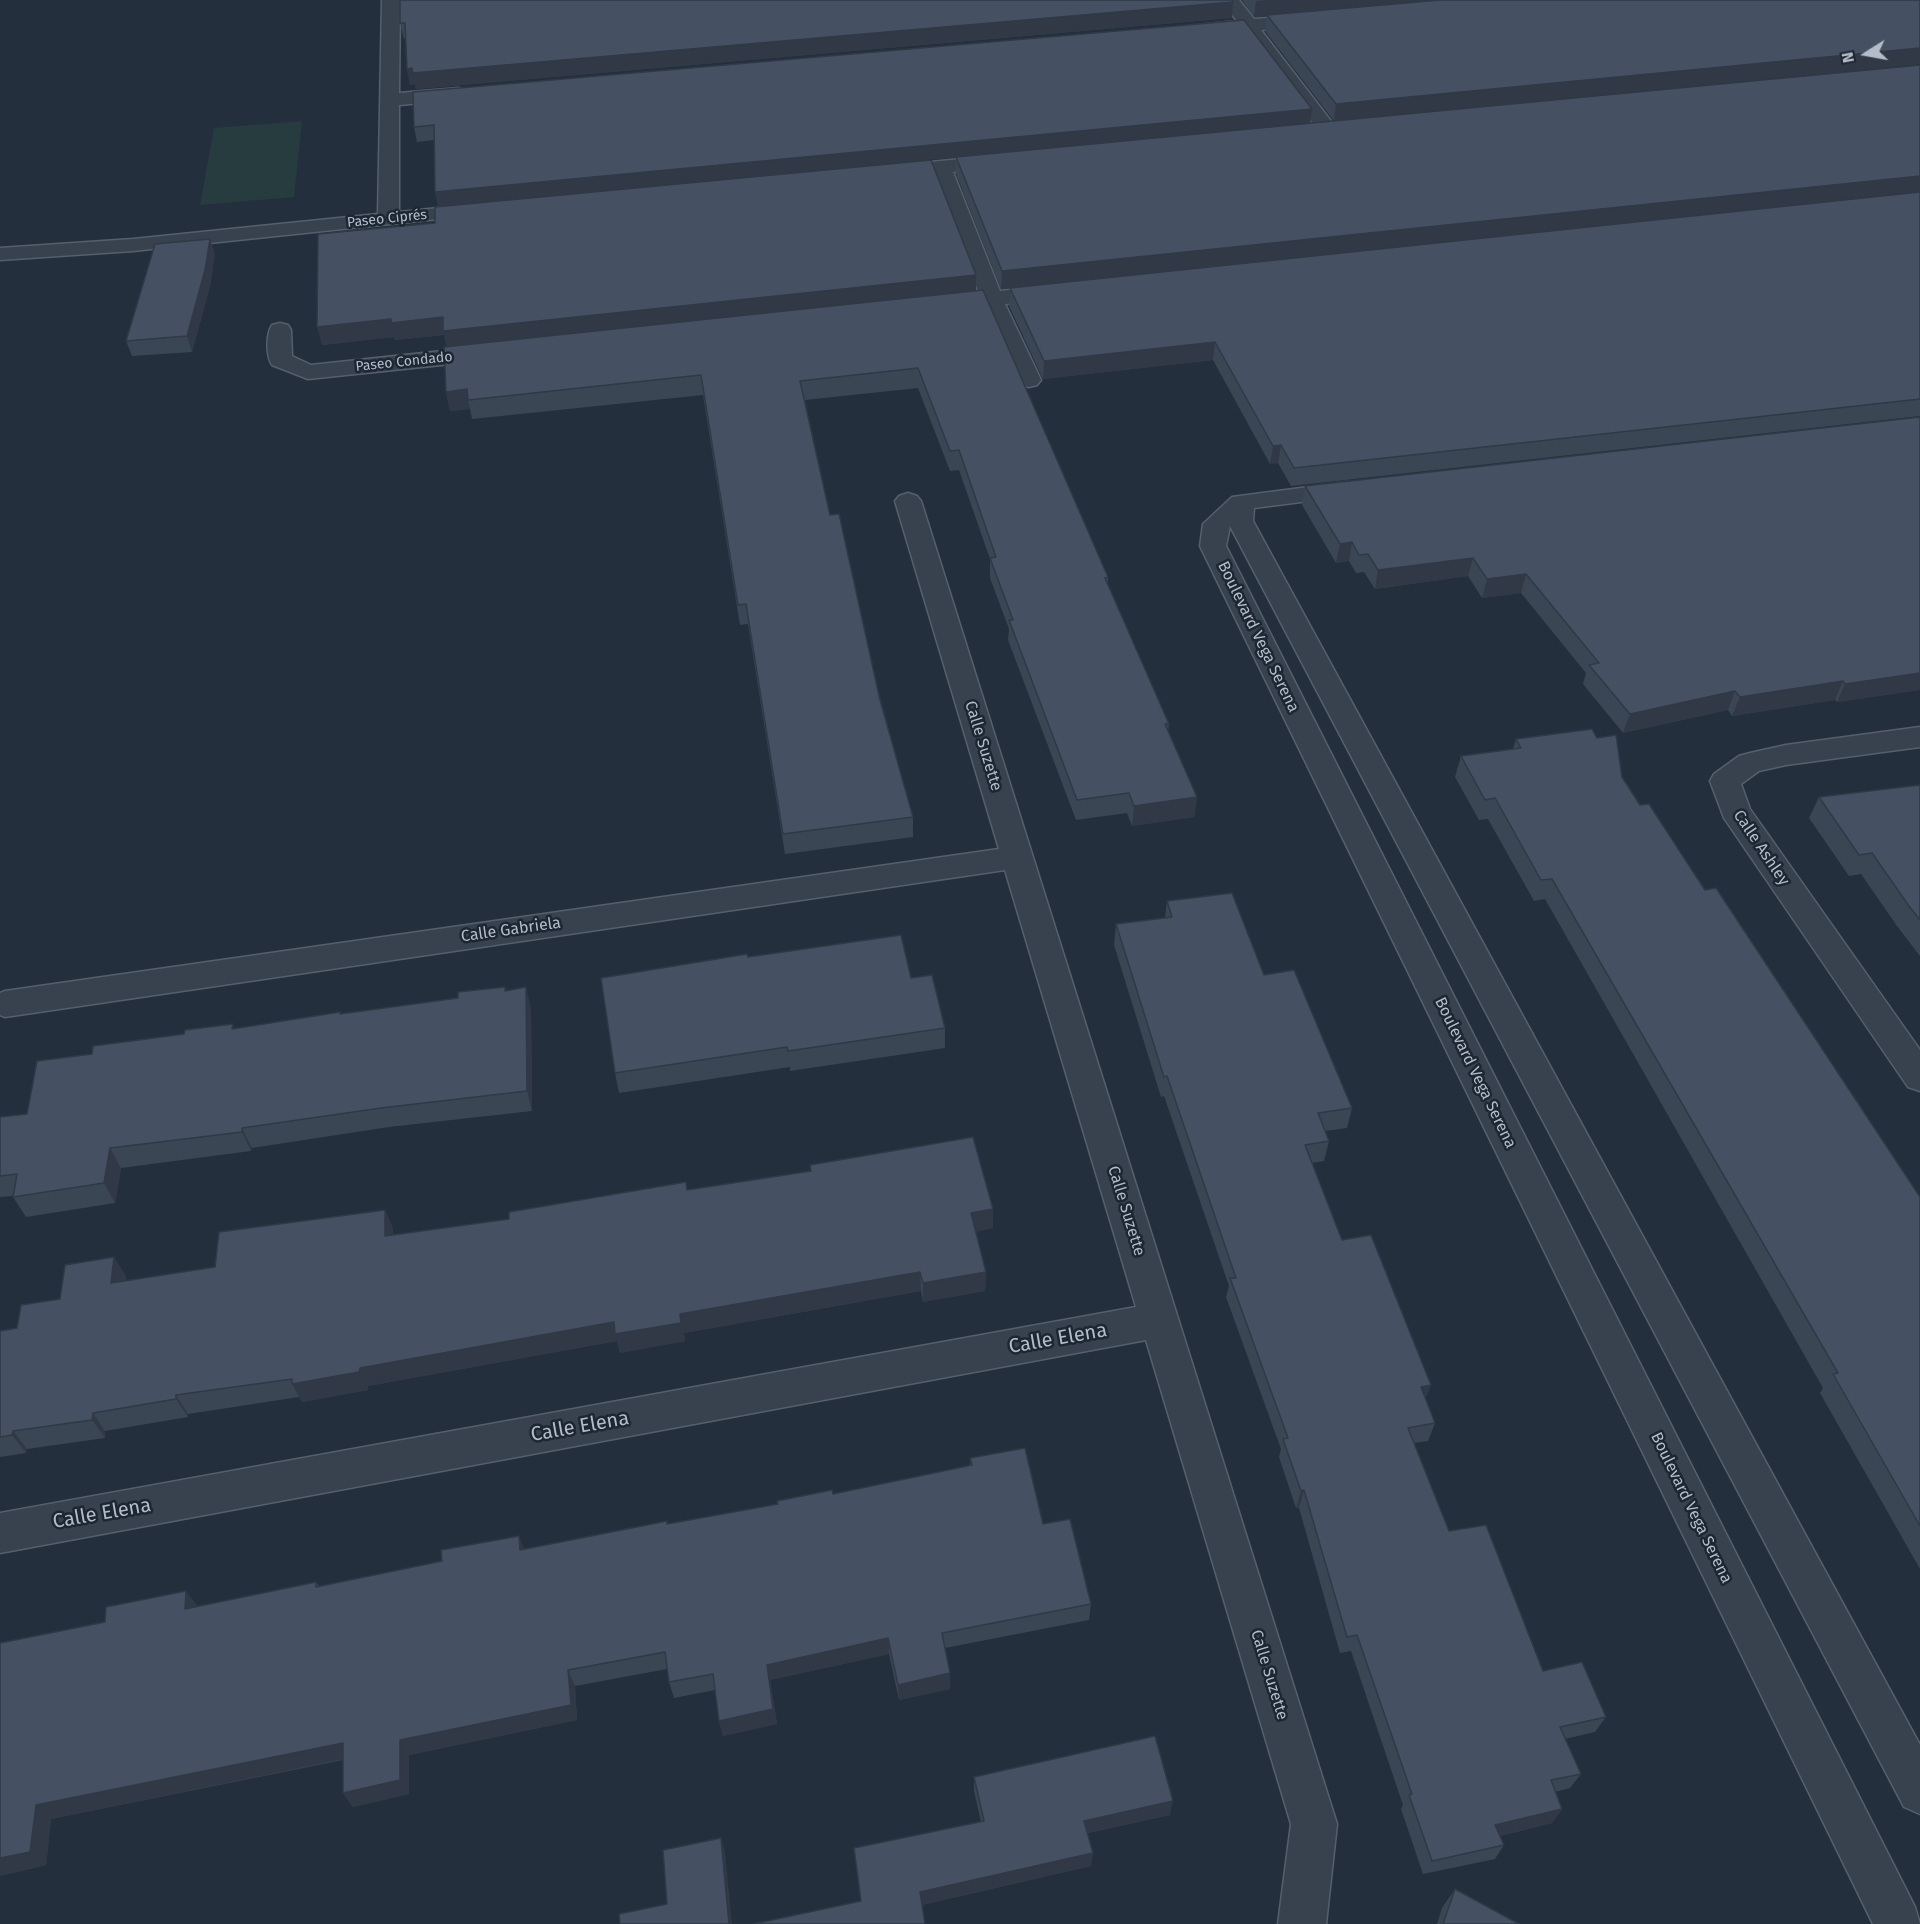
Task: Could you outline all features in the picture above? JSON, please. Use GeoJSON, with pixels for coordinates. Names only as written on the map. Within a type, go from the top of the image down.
{"type":"FeatureCollection","features":[{"type":"Feature","properties":{"kind":"street"},"geometry":{"type":"LineString","coordinates":[[1230,0],[1327,129]]}},
{"type":"Feature","properties":{"kind":"street"},"geometry":{"type":"LineString","coordinates":[[388,219],[391,2],[414,3]]}},
{"type":"Feature","properties":{"kind":"street"},"geometry":{"type":"LineString","coordinates":[[1186,31],[1331,18]]}},
{"type":"Feature","properties":{"kind":"street"},"geometry":{"type":"LineString","coordinates":[[389,100],[473,93]]}},
{"type":"Feature","properties":{"kind":"street"},"geometry":{"type":"LineString","coordinates":[[1304,131],[1350,126]]}},
{"type":"Feature","properties":{"kind":"street"},"geometry":{"type":"LineString","coordinates":[[870,174],[1023,159]]}},
{"type":"Feature","properties":{"kind":"street"},"geometry":{"type":"LineString","coordinates":[[941,167],[992,299],[1029,380]]}},
{"type":"Feature","properties":{"kind":"street","name":"Paseo Ciprés"},"geometry":{"type":"LineString","coordinates":[[0,254],[133,245],[494,209]]}},
{"type":"Feature","properties":{"kind":"street"},"geometry":{"type":"LineString","coordinates":[[921,306],[1074,290]]}},
{"type":"Feature","properties":{"kind":"street","name":"Paseo Condado"},"geometry":{"type":"LineString","coordinates":[[280,330],[280,360],[308,372],[508,351]]}},
{"type":"Feature","properties":{"kind":"street"},"geometry":{"type":"LineString","coordinates":[[1372,487],[1241,502],[1240,521],[1920,1791]]}},
{"type":"Feature","properties":{"kind":"street","name":"Calle Suzette"},"geometry":{"type":"LineString","coordinates":[[908,501],[1314,1824],[1302,1924]]}},
{"type":"Feature","properties":{"kind":"street","name":"Boulevard Vega Serena"},"geometry":{"type":"LineString","coordinates":[[1241,502],[1216,524],[1213,546],[1898,1924]]}},
{"type":"Feature","properties":{"kind":"street","name":"Calle Ashley"},"geometry":{"type":"LineString","coordinates":[[1920,737],[1786,755],[1750,763],[1725,781],[1735,811],[1920,1077]]}},
{"type":"Feature","properties":{"kind":"street","name":"Calle Gabriela"},"geometry":{"type":"LineString","coordinates":[[5,1004],[1017,857]]}},
{"type":"Feature","properties":{"kind":"street","name":"Calle Elena"},"geometry":{"type":"LineString","coordinates":[[0,1533],[1160,1320]]}},
{"type":"Feature","properties":{"kind":"green space"},"geometry":{"type":"Polygon","coordinates":[[[302,121],[294,197],[200,205],[214,128],[302,121]]]}},
{"type":"Feature","properties":{"kind":"building"},"geometry":{"type":"Polygon","coordinates":[[[400,0],[1232,0],[1233,2],[413,73],[412,68],[407,69],[405,23],[400,23],[400,0]]]}},
{"type":"Feature","properties":{"kind":"building"},"geometry":{"type":"Polygon","coordinates":[[[1440,0],[1920,0],[1920,48],[1336,104],[1267,15],[1440,0]]]}},
{"type":"Feature","properties":{"kind":"building"},"geometry":{"type":"Polygon","coordinates":[[[1244,20],[1312,109],[435,192],[434,125],[414,127],[413,92],[1244,20]]]}},
{"type":"Feature","properties":{"kind":"building"},"geometry":{"type":"Polygon","coordinates":[[[1920,65],[1920,176],[1002,271],[956,157],[1920,65]]]}},
{"type":"Feature","properties":{"kind":"building"},"geometry":{"type":"Polygon","coordinates":[[[931,160],[976,275],[443,331],[443,317],[391,323],[391,319],[317,327],[318,234],[435,223],[435,207],[931,160]]]}},
{"type":"Feature","properties":{"kind":"building"},"geometry":{"type":"Polygon","coordinates":[[[1920,192],[1920,399],[1294,468],[1281,445],[1273,446],[1215,342],[1044,361],[1010,288],[1920,192]]]}},
{"type":"Feature","properties":{"kind":"building"},"geometry":{"type":"Polygon","coordinates":[[[210,239],[205,270],[187,336],[126,341],[155,244],[210,239]]]}},
{"type":"Feature","properties":{"kind":"building"},"geometry":{"type":"Polygon","coordinates":[[[983,290],[1108,577],[1105,578],[1169,724],[1165,724],[1197,797],[1134,806],[1129,793],[1077,800],[1009,620],[1013,620],[990,558],[996,557],[959,450],[950,451],[918,368],[800,381],[830,515],[839,514],[880,700],[913,817],[783,834],[746,604],[738,605],[701,375],[468,400],[467,389],[446,392],[444,347],[983,290]]]}},
{"type":"Feature","properties":{"kind":"building"},"geometry":{"type":"Polygon","coordinates":[[[1920,417],[1920,673],[1845,684],[1843,681],[1740,697],[1735,691],[1630,714],[1589,665],[1599,663],[1526,574],[1487,579],[1473,558],[1378,570],[1368,554],[1359,555],[1352,542],[1340,544],[1305,486],[1920,417]]]}},
{"type":"Feature","properties":{"kind":"building"},"geometry":{"type":"Polygon","coordinates":[[[1592,729],[1597,738],[1616,735],[1622,777],[1640,805],[1649,804],[1705,890],[1716,888],[1920,1197],[1920,1526],[1833,1374],[1838,1373],[1552,879],[1541,880],[1495,798],[1485,800],[1461,756],[1521,748],[1516,739],[1592,729]]]}},
{"type":"Feature","properties":{"kind":"building"},"geometry":{"type":"Polygon","coordinates":[[[1920,785],[1920,920],[1872,853],[1859,855],[1819,797],[1920,785]]]}},
{"type":"Feature","properties":{"kind":"building"},"geometry":{"type":"Polygon","coordinates":[[[1232,893],[1264,975],[1294,970],[1352,1108],[1318,1113],[1329,1141],[1305,1145],[1342,1240],[1371,1235],[1431,1385],[1421,1387],[1435,1423],[1408,1428],[1449,1531],[1486,1525],[1543,1671],[1582,1662],[1606,1717],[1560,1727],[1581,1774],[1551,1780],[1562,1809],[1495,1825],[1504,1845],[1432,1861],[1409,1795],[1412,1794],[1357,1635],[1347,1637],[1304,1490],[1301,1491],[1283,1439],[1288,1438],[1230,1278],[1236,1278],[1167,1076],[1164,1077],[1116,924],[1172,917],[1167,901],[1232,893]]]}},
{"type":"Feature","properties":{"kind":"building"},"geometry":{"type":"Polygon","coordinates":[[[901,935],[911,978],[932,975],[945,1028],[788,1051],[787,1047],[615,1073],[601,978],[747,954],[748,957],[901,935]]]}},
{"type":"Feature","properties":{"kind":"building"},"geometry":{"type":"Polygon","coordinates":[[[505,987],[505,991],[526,987],[527,1091],[381,1108],[242,1128],[242,1132],[110,1148],[104,1183],[13,1197],[17,1174],[0,1176],[0,1117],[27,1114],[37,1061],[92,1054],[93,1046],[184,1034],[185,1030],[233,1024],[232,1029],[340,1012],[340,1014],[458,998],[458,992],[505,987]]]}},
{"type":"Feature","properties":{"kind":"building"},"geometry":{"type":"Polygon","coordinates":[[[973,1137],[993,1209],[971,1213],[986,1272],[923,1283],[920,1272],[680,1314],[681,1323],[615,1334],[614,1322],[360,1368],[359,1372],[292,1384],[292,1379],[176,1395],[176,1399],[93,1413],[92,1420],[13,1431],[12,1435],[0,1437],[0,1331],[17,1328],[21,1305],[60,1299],[65,1265],[114,1257],[111,1283],[215,1267],[219,1232],[385,1210],[385,1236],[509,1219],[509,1212],[686,1182],[687,1190],[811,1171],[810,1165],[973,1137]]]}},
{"type":"Feature","properties":{"kind":"building"},"geometry":{"type":"Polygon","coordinates":[[[1025,1448],[1043,1524],[1070,1519],[1091,1604],[942,1633],[950,1673],[898,1685],[888,1638],[767,1665],[773,1709],[719,1721],[713,1674],[669,1682],[665,1652],[568,1670],[571,1705],[400,1740],[400,1780],[343,1793],[343,1743],[36,1805],[30,1852],[0,1858],[0,1643],[105,1622],[106,1607],[186,1591],[185,1609],[316,1582],[316,1587],[442,1561],[441,1550],[519,1536],[520,1550],[667,1521],[667,1524],[778,1504],[777,1501],[832,1490],[833,1494],[972,1465],[970,1458],[1025,1448]]]}},
{"type":"Feature","properties":{"kind":"building"},"geometry":{"type":"Polygon","coordinates":[[[1155,1736],[1173,1801],[1084,1821],[1093,1853],[920,1892],[925,1924],[753,1924],[861,1901],[854,1848],[984,1821],[974,1777],[1155,1736]]]}},
{"type":"Feature","properties":{"kind":"building"},"geometry":{"type":"Polygon","coordinates":[[[721,1838],[729,1924],[620,1924],[619,1914],[667,1904],[663,1850],[721,1838]]]}},
{"type":"Feature","properties":{"kind":"building"},"geometry":{"type":"Polygon","coordinates":[[[1455,1889],[1519,1924],[1443,1924],[1455,1889]]]}}]}
